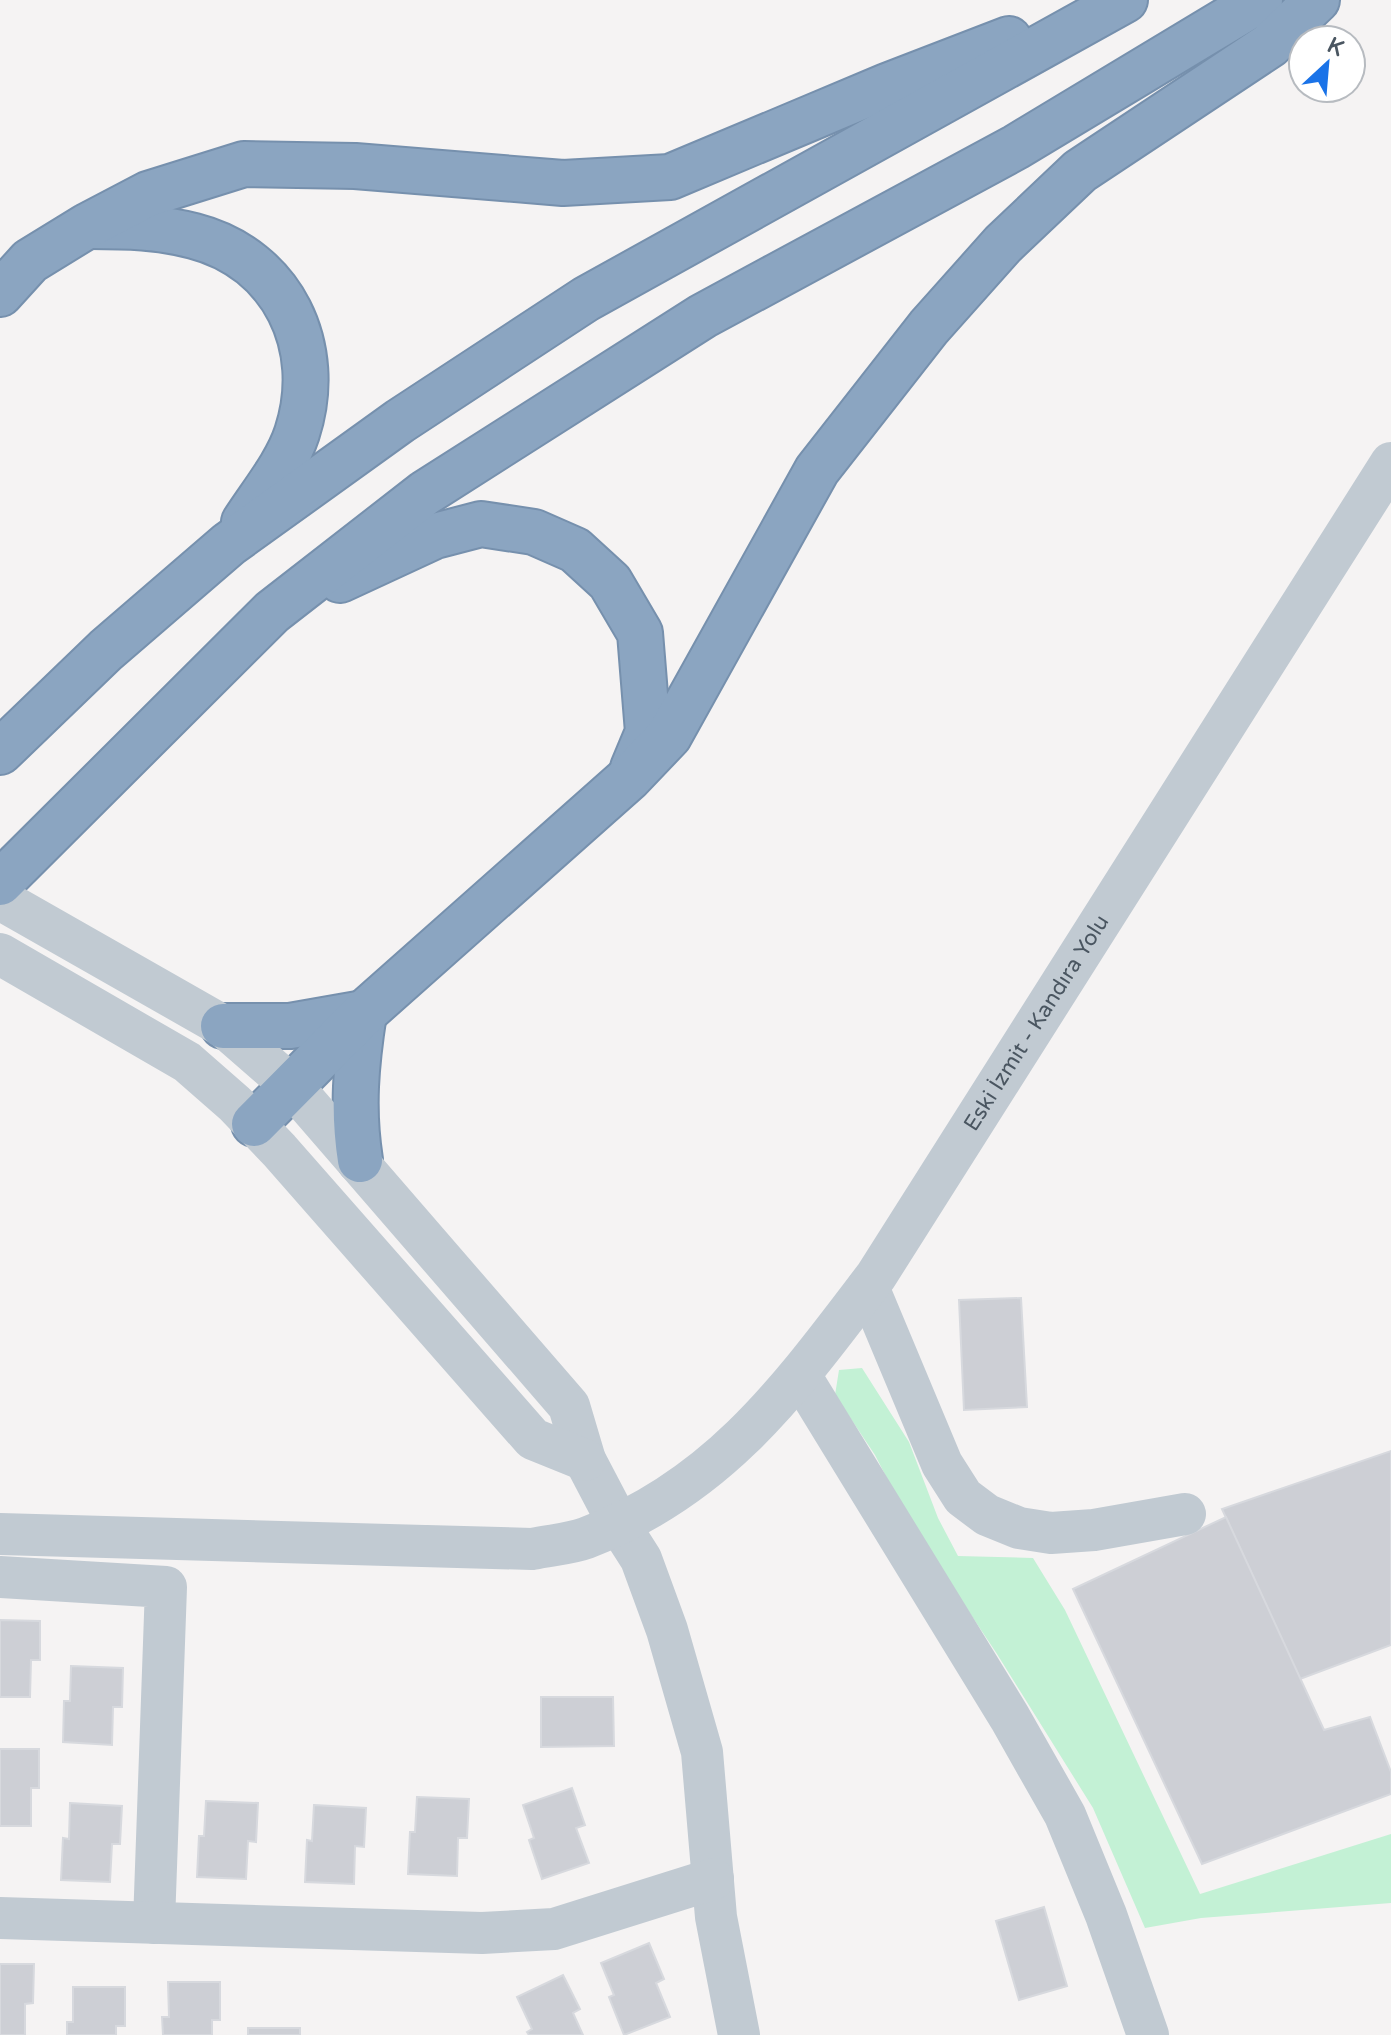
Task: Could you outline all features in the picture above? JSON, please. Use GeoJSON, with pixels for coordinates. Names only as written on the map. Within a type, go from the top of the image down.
{"type":"FeatureCollection","features":[{"type":"Feature","properties":{"kind":"highway"},"geometry":{"type":"LineString","coordinates":[[0,294],[30,261],[87,226],[148,194],[244,164],[355,166],[563,183],[670,177],[887,86],[1112,0]]}},
{"type":"Feature","properties":{"kind":"highway"},"geometry":{"type":"LineString","coordinates":[[0,752],[106,650],[229,544],[400,421],[586,299],[1125,0]]}},
{"type":"Feature","properties":{"kind":"highway"},"geometry":{"type":"LineString","coordinates":[[0,883],[272,612],[425,493],[703,316],[1016,147],[1260,0]]}},
{"type":"Feature","properties":{"kind":"highway"},"geometry":{"type":"LineString","coordinates":[[254,1124],[364,1013],[629,778],[669,736],[817,470],[929,327],[1003,244],[1080,171],[1270,45],[1317,0]]}},
{"type":"Feature","properties":{"kind":"highway"},"geometry":{"type":"LineString","coordinates":[[87,226],[143,226],[183,234],[240,255],[277,290],[300,330],[307,375],[297,433],[274,476],[229,544]]}},
{"type":"Feature","properties":{"kind":"highway"},"geometry":{"type":"LineString","coordinates":[[272,612],[435,536],[481,524],[534,532],[575,550],[610,582],[640,633],[648,732],[629,778]]}},
{"type":"Feature","properties":{"kind":"highway"},"geometry":{"type":"LineString","coordinates":[[223,1026],[290,1026],[364,1013]]}},
{"type":"Feature","properties":{"kind":"highway"},"geometry":{"type":"LineString","coordinates":[[360,1160],[353,1115],[354,1074],[364,1013]]}},
{"type":"Feature","properties":{"kind":"street","name":"Eski İzmit - Kandıra Yolu"},"geometry":{"type":"LineString","coordinates":[[0,1534],[532,1549],[583,1539],[618,1523],[721,1460],[801,1377],[868,1287],[1391,463]]}},
{"type":"Feature","properties":{"kind":"street"},"geometry":{"type":"LineString","coordinates":[[0,899],[223,1026],[292,1086],[360,1160],[569,1406],[585,1460],[641,1559],[667,1630],[702,1752],[716,1917],[739,2035]]}},
{"type":"Feature","properties":{"kind":"street"},"geometry":{"type":"LineString","coordinates":[[10,960],[187,1062],[254,1124],[533,1439],[585,1460]]}},
{"type":"Feature","properties":{"kind":"street"},"geometry":{"type":"LineString","coordinates":[[868,1287],[942,1464],[963,1497],[987,1515],[1019,1528],[1051,1533],[1094,1530],[1185,1514]]}},
{"type":"Feature","properties":{"kind":"street"},"geometry":{"type":"LineString","coordinates":[[801,1377],[1010,1718],[1065,1815],[1106,1915],[1148,2035]]}},
{"type":"Feature","properties":{"kind":"street"},"geometry":{"type":"LineString","coordinates":[[0,1577],[166,1587],[154,1923]]}},
{"type":"Feature","properties":{"kind":"street"},"geometry":{"type":"LineString","coordinates":[[0,1918],[482,1933],[554,1929],[713,1879]]}},
{"type":"Feature","properties":{"kind":"green space"},"geometry":{"type":"Polygon","coordinates":[[[862,1368],[909,1442],[938,1518],[958,1556],[1033,1558],[1065,1610],[1200,1894],[1391,1834],[1391,1903],[1201,1918],[1145,1928],[1093,1808],[997,1654],[910,1523],[875,1455],[835,1395],[839,1370],[862,1368]]]}},
{"type":"Feature","properties":{"kind":"building"},"geometry":{"type":"Polygon","coordinates":[[[1021,1298],[1027,1407],[964,1410],[959,1300],[1021,1298]]]}},
{"type":"Feature","properties":{"kind":"building"},"geometry":{"type":"Polygon","coordinates":[[[1391,1451],[1391,1645],[1300,1679],[1222,1509],[1391,1451]]]}},
{"type":"Feature","properties":{"kind":"building"},"geometry":{"type":"Polygon","coordinates":[[[1226,1517],[1324,1730],[1370,1717],[1391,1772],[1391,1794],[1202,1864],[1073,1589],[1226,1517]]]}},
{"type":"Feature","properties":{"kind":"building"},"geometry":{"type":"Polygon","coordinates":[[[0,1620],[40,1621],[40,1660],[31,1660],[30,1697],[0,1697],[0,1620]]]}},
{"type":"Feature","properties":{"kind":"building"},"geometry":{"type":"Polygon","coordinates":[[[71,1666],[123,1668],[122,1707],[113,1707],[112,1745],[63,1742],[64,1701],[70,1701],[71,1666]]]}},
{"type":"Feature","properties":{"kind":"building"},"geometry":{"type":"Polygon","coordinates":[[[541,1697],[613,1697],[614,1746],[541,1747],[541,1697]]]}},
{"type":"Feature","properties":{"kind":"building"},"geometry":{"type":"Polygon","coordinates":[[[0,1749],[39,1749],[39,1788],[31,1788],[31,1826],[0,1826],[0,1749]]]}},
{"type":"Feature","properties":{"kind":"building"},"geometry":{"type":"Polygon","coordinates":[[[572,1788],[585,1825],[576,1828],[589,1863],[542,1879],[529,1840],[534,1838],[523,1805],[572,1788]]]}},
{"type":"Feature","properties":{"kind":"building"},"geometry":{"type":"Polygon","coordinates":[[[417,1797],[469,1799],[467,1838],[458,1838],[457,1876],[408,1874],[410,1832],[415,1832],[417,1797]]]}},
{"type":"Feature","properties":{"kind":"building"},"geometry":{"type":"Polygon","coordinates":[[[206,1801],[258,1803],[256,1842],[248,1841],[246,1879],[197,1877],[199,1836],[204,1836],[206,1801]]]}},
{"type":"Feature","properties":{"kind":"building"},"geometry":{"type":"Polygon","coordinates":[[[70,1803],[122,1806],[120,1844],[112,1844],[110,1882],[61,1880],[63,1838],[69,1839],[70,1803]]]}},
{"type":"Feature","properties":{"kind":"building"},"geometry":{"type":"Polygon","coordinates":[[[314,1805],[366,1808],[364,1847],[355,1846],[354,1884],[305,1882],[307,1840],[312,1841],[314,1805]]]}},
{"type":"Feature","properties":{"kind":"building"},"geometry":{"type":"Polygon","coordinates":[[[1044,1907],[1067,1986],[1019,2000],[996,1921],[1044,1907]]]}},
{"type":"Feature","properties":{"kind":"building"},"geometry":{"type":"Polygon","coordinates":[[[649,1943],[664,1979],[656,1983],[670,2017],[624,2035],[609,1997],[614,1995],[601,1963],[649,1943]]]}},
{"type":"Feature","properties":{"kind":"building"},"geometry":{"type":"Polygon","coordinates":[[[0,1964],[34,1964],[33,2003],[25,2004],[25,2035],[0,2035],[0,1964]]]}},
{"type":"Feature","properties":{"kind":"building"},"geometry":{"type":"Polygon","coordinates":[[[563,1975],[580,2009],[573,2013],[583,2035],[529,2035],[527,2032],[532,2029],[517,1997],[563,1975]]]}},
{"type":"Feature","properties":{"kind":"building"},"geometry":{"type":"Polygon","coordinates":[[[168,1982],[220,1982],[220,2020],[212,2020],[212,2035],[163,2035],[162,2017],[169,2017],[168,1982]]]}},
{"type":"Feature","properties":{"kind":"building"},"geometry":{"type":"Polygon","coordinates":[[[73,1987],[125,1987],[125,2026],[116,2026],[116,2035],[67,2035],[67,2022],[73,2022],[73,1987]]]}},
{"type":"Feature","properties":{"kind":"building"},"geometry":{"type":"Polygon","coordinates":[[[248,2028],[300,2028],[300,2035],[248,2035],[248,2028]]]}}]}
